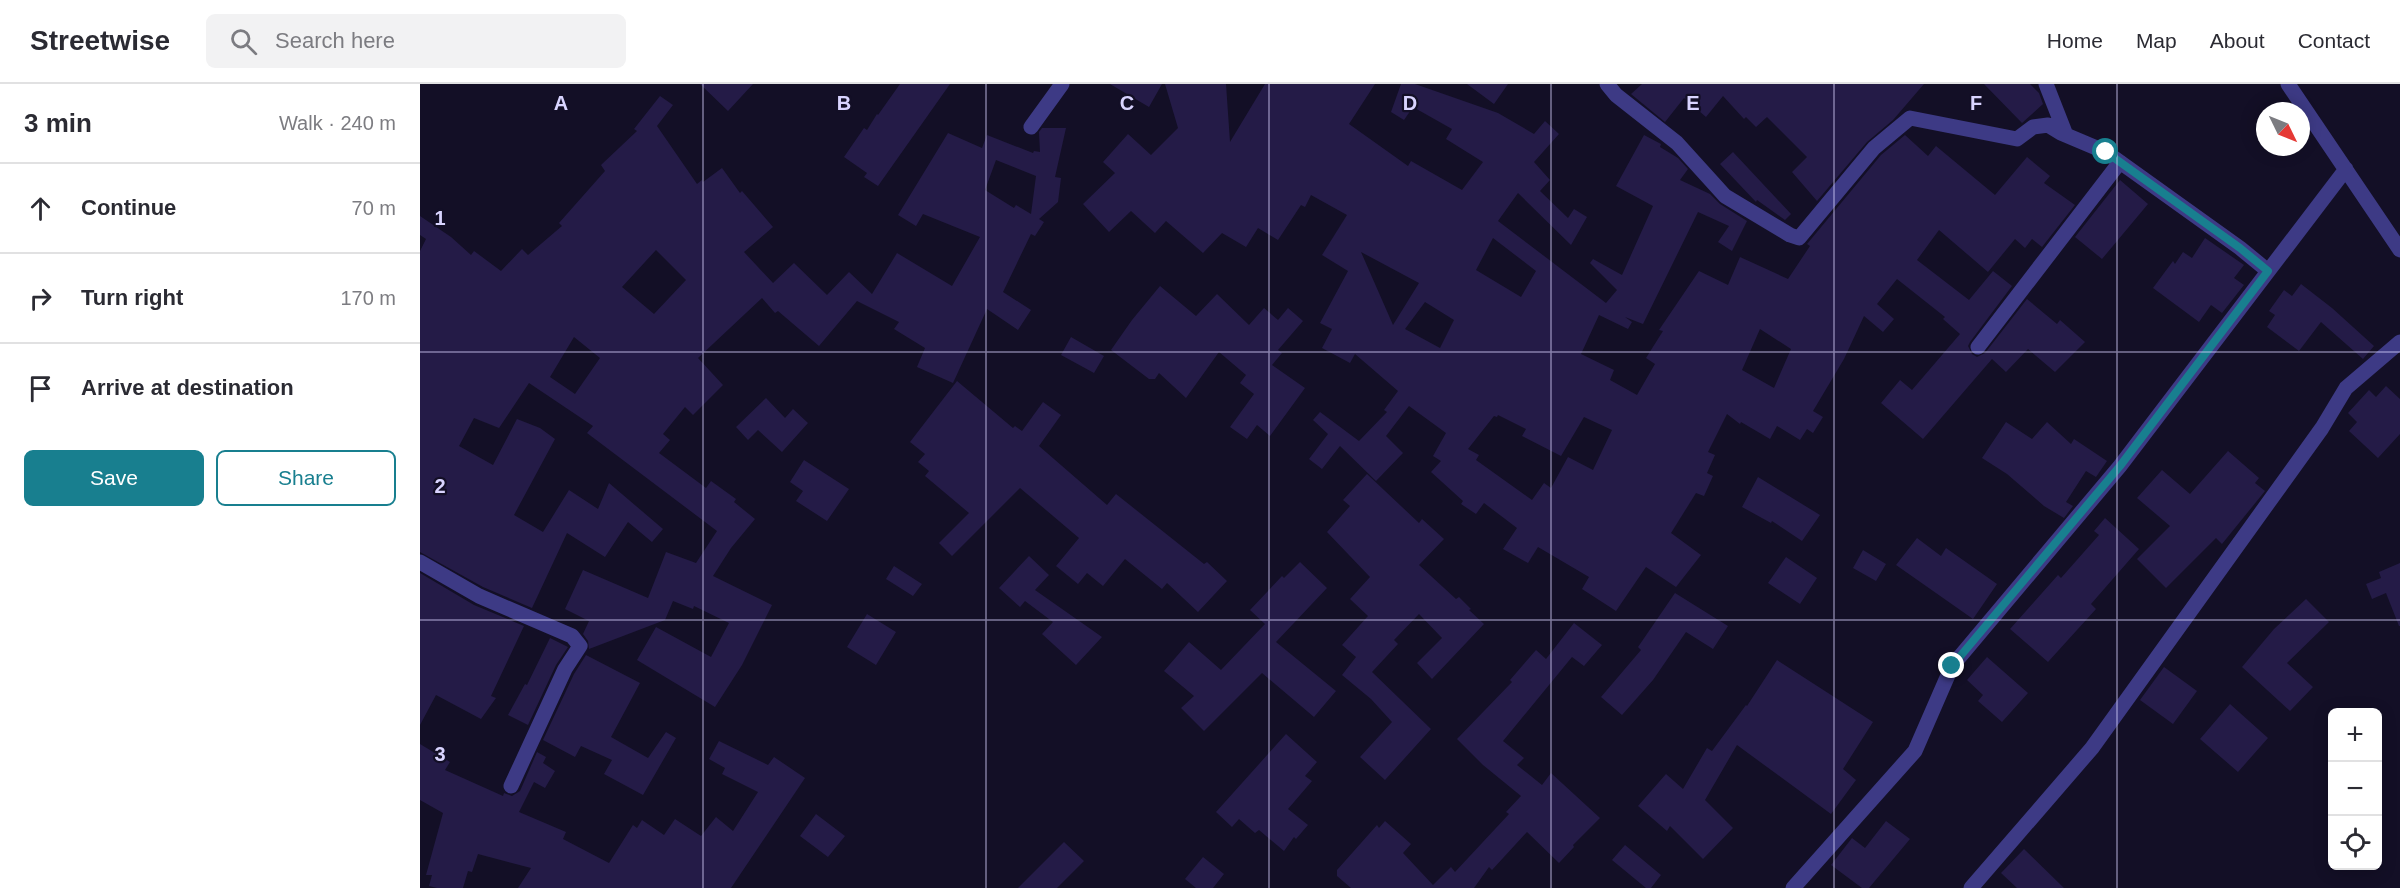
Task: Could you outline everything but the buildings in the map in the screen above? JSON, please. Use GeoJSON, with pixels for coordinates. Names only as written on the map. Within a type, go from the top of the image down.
{"type":"FeatureCollection","features":[{"type":"Feature","properties":{"kind":"street"},"geometry":{"type":"LineString","coordinates":[[1031,127],[1062,84]]}},
{"type":"Feature","properties":{"kind":"street"},"geometry":{"type":"LineString","coordinates":[[1606,84],[1616,95],[1677,143],[1725,196],[1790,235],[1799,238],[1874,148],[1910,118],[2017,139],[2033,127],[2048,125],[2106,152],[2240,248],[2268,271]]}},
{"type":"Feature","properties":{"kind":"street"},"geometry":{"type":"LineString","coordinates":[[2046,84],[2066,135]]}},
{"type":"Feature","properties":{"kind":"street"},"geometry":{"type":"LineString","coordinates":[[2288,84],[2400,250]]}},
{"type":"Feature","properties":{"kind":"street"},"geometry":{"type":"LineString","coordinates":[[1978,347],[2120,162]]}},
{"type":"Feature","properties":{"kind":"street"},"geometry":{"type":"LineString","coordinates":[[1793,888],[1915,751],[1952,666],[2120,466],[2346,169]]}},
{"type":"Feature","properties":{"kind":"street"},"geometry":{"type":"LineString","coordinates":[[1971,888],[2092,748],[2322,428],[2346,388],[2400,342]]}},
{"type":"Feature","properties":{"kind":"street"},"geometry":{"type":"LineString","coordinates":[[420,562],[479,596],[572,636],[580,646],[565,669],[510,786]]}},
{"type":"Feature","properties":{"kind":"route"},"geometry":{"type":"LineString","coordinates":[[1952,666],[2120,466],[2268,271],[2240,248],[2106,152]]}}]}
